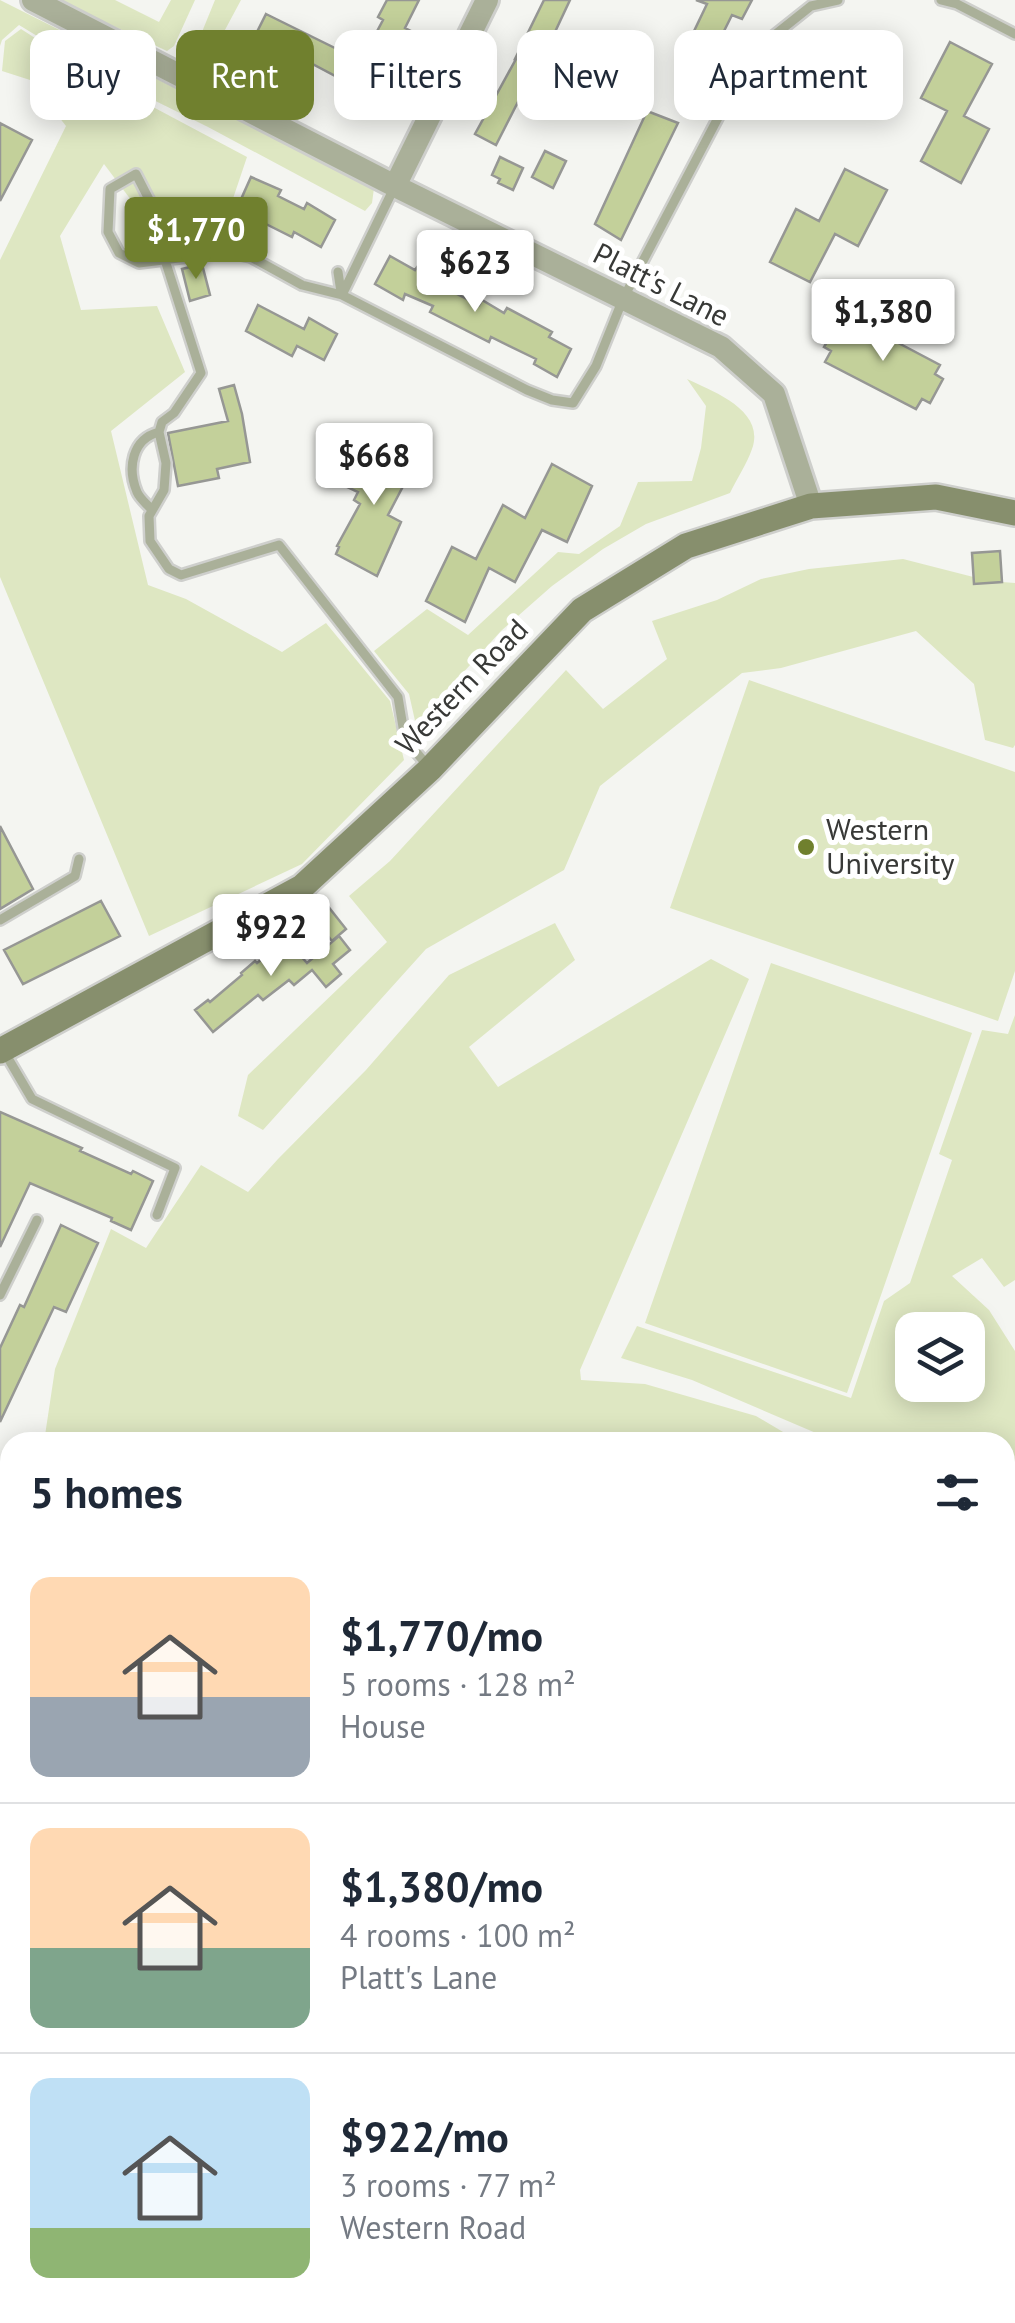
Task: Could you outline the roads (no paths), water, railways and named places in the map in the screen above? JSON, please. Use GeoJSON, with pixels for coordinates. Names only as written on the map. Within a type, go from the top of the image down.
{"type":"FeatureCollection","features":[{"type":"Feature","properties":{"kind":"main road","name":"Western Road"},"geometry":{"type":"LineString","coordinates":[[1,1048],[302,886],[430,769],[582,610],[686,546],[811,506],[936,497],[1015,513]]}},
{"type":"Feature","properties":{"kind":"street","name":"Platt's Lane"},"geometry":{"type":"LineString","coordinates":[[33,0],[721,348],[774,394],[811,506]]}},
{"type":"Feature","properties":{"kind":"street"},"geometry":{"type":"LineString","coordinates":[[395,186],[486,0]]}},
{"type":"Feature","properties":{"kind":"lane"},"geometry":{"type":"LineString","coordinates":[[430,769],[405,739],[398,696],[279,545],[181,575],[169,569],[150,542],[149,516],[164,490],[166,463],[159,432],[162,422],[174,414],[201,373],[165,260],[155,210],[136,174],[110,189],[108,232],[119,253],[139,264],[165,260],[226,252],[251,257],[302,285],[342,295],[527,390],[573,403],[596,366],[623,300],[752,53],[811,6],[838,0]]}},
{"type":"Feature","properties":{"kind":"lane"},"geometry":{"type":"LineString","coordinates":[[941,0],[1015,34]]}},
{"type":"Feature","properties":{"kind":"lane"},"geometry":{"type":"LineString","coordinates":[[342,295],[395,186]]}},
{"type":"Feature","properties":{"kind":"lane"},"geometry":{"type":"LineString","coordinates":[[338,272],[342,295]]}},
{"type":"Feature","properties":{"kind":"lane"},"geometry":{"type":"LineString","coordinates":[[152,510],[138,495],[132,473],[135,448],[150,434],[159,432]]}},
{"type":"Feature","properties":{"kind":"lane"},"geometry":{"type":"LineString","coordinates":[[0,920],[75,876],[78,859]]}},
{"type":"Feature","properties":{"kind":"lane"},"geometry":{"type":"LineString","coordinates":[[1,1048],[32,1099],[175,1168],[156,1215]]}},
{"type":"Feature","properties":{"kind":"lane"},"geometry":{"type":"LineString","coordinates":[[0,1295],[4,1274],[37,1220]]}},
{"type":"Feature","properties":{"kind":"place","name":"Western University"},"geometry":{"type":"Point","coordinates":[806,847]}}]}
